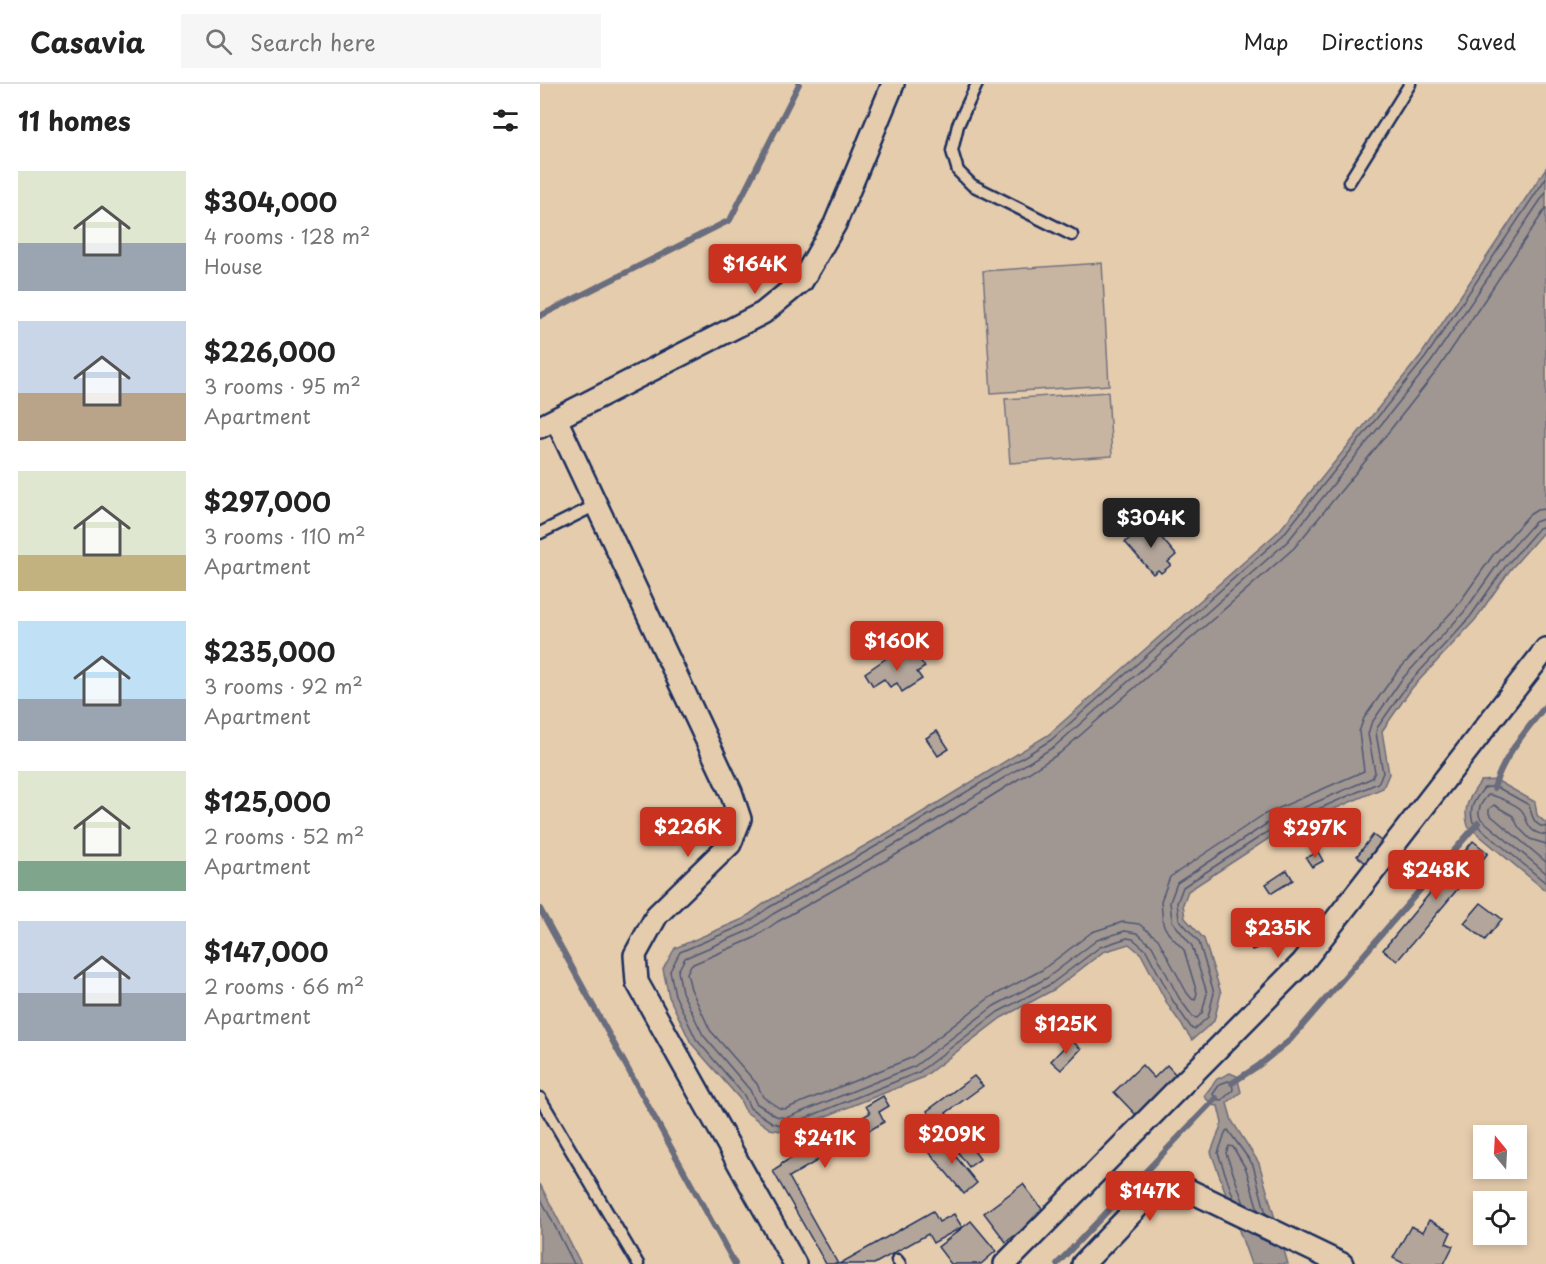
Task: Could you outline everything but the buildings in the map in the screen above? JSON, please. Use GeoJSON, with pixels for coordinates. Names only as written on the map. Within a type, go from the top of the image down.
{"type":"FeatureCollection","features":[{"type":"Feature","properties":{"kind":"street"},"geometry":{"type":"LineString","coordinates":[[795,1264],[637,982],[635,955],[657,915],[730,844],[740,819],[731,792],[596,505],[548,423],[763,314],[802,281],[835,224],[893,84]]}},
{"type":"Feature","properties":{"kind":"street"},"geometry":{"type":"LineString","coordinates":[[1005,1264],[1304,962],[1546,649]]}},
{"type":"Feature","properties":{"kind":"street"},"geometry":{"type":"LineString","coordinates":[[1083,1264],[1146,1198],[1165,1186],[1186,1189],[1342,1264]]}},
{"type":"Feature","properties":{"kind":"lane"},"geometry":{"type":"LineString","coordinates":[[977,84],[958,125],[952,151],[958,171],[972,185],[1072,234]]}},
{"type":"Feature","properties":{"kind":"lane"},"geometry":{"type":"LineString","coordinates":[[1349,182],[1410,84]]}},
{"type":"Feature","properties":{"kind":"lane"},"geometry":{"type":"LineString","coordinates":[[540,533],[596,505]]}},
{"type":"Feature","properties":{"kind":"lane"},"geometry":{"type":"LineString","coordinates":[[540,1098],[638,1264]]}},
{"type":"Feature","properties":{"kind":"shaded area"},"geometry":{"type":"Polygon","coordinates":[[[1102,263],[1109,385],[991,393],[983,271],[1102,263]]]}},
{"type":"Feature","properties":{"kind":"shaded area"},"geometry":{"type":"Polygon","coordinates":[[[1108,392],[1112,456],[1010,463],[1005,399],[1108,392]]]}},
{"type":"Feature","properties":{"kind":"water"},"geometry":{"type":"Polygon","coordinates":[[[1546,168],[1546,529],[1510,570],[1475,620],[1412,688],[1382,731],[1389,774],[1383,788],[1274,835],[1188,891],[1183,904],[1185,918],[1204,939],[1221,993],[1214,1021],[1192,1040],[1168,1005],[1141,954],[1129,944],[1103,952],[1055,989],[1001,1018],[922,1078],[786,1132],[770,1129],[746,1112],[739,1098],[691,1043],[669,997],[663,969],[675,948],[743,919],[765,903],[908,821],[1048,735],[1279,531],[1421,355],[1546,168]]]}},
{"type":"Feature","properties":{"kind":"water"},"geometry":{"type":"Polygon","coordinates":[[[1496,780],[1535,802],[1537,815],[1546,823],[1546,891],[1468,826],[1466,813],[1473,792],[1481,781],[1496,780]]]}},
{"type":"Feature","properties":{"kind":"water"},"geometry":{"type":"Polygon","coordinates":[[[1230,1073],[1237,1076],[1241,1092],[1227,1103],[1232,1121],[1259,1163],[1288,1264],[1251,1264],[1211,1152],[1222,1123],[1218,1106],[1212,1105],[1204,1096],[1217,1079],[1230,1073]]]}},
{"type":"Feature","properties":{"kind":"water"},"geometry":{"type":"Polygon","coordinates":[[[540,1184],[581,1264],[540,1264],[540,1184]]]}},
{"type":"Feature","properties":{"kind":"waterway"},"geometry":{"type":"LineString","coordinates":[[540,316],[730,220],[799,84]]}},
{"type":"Feature","properties":{"kind":"waterway"},"geometry":{"type":"LineString","coordinates":[[1494,788],[1509,755],[1546,705]]}},
{"type":"Feature","properties":{"kind":"waterway"},"geometry":{"type":"LineString","coordinates":[[1232,1083],[1258,1066],[1290,1040],[1478,823]]}},
{"type":"Feature","properties":{"kind":"waterway"},"geometry":{"type":"LineString","coordinates":[[540,909],[735,1264]]}},
{"type":"Feature","properties":{"kind":"waterway"},"geometry":{"type":"LineString","coordinates":[[1057,1264],[1216,1098]]}}]}
